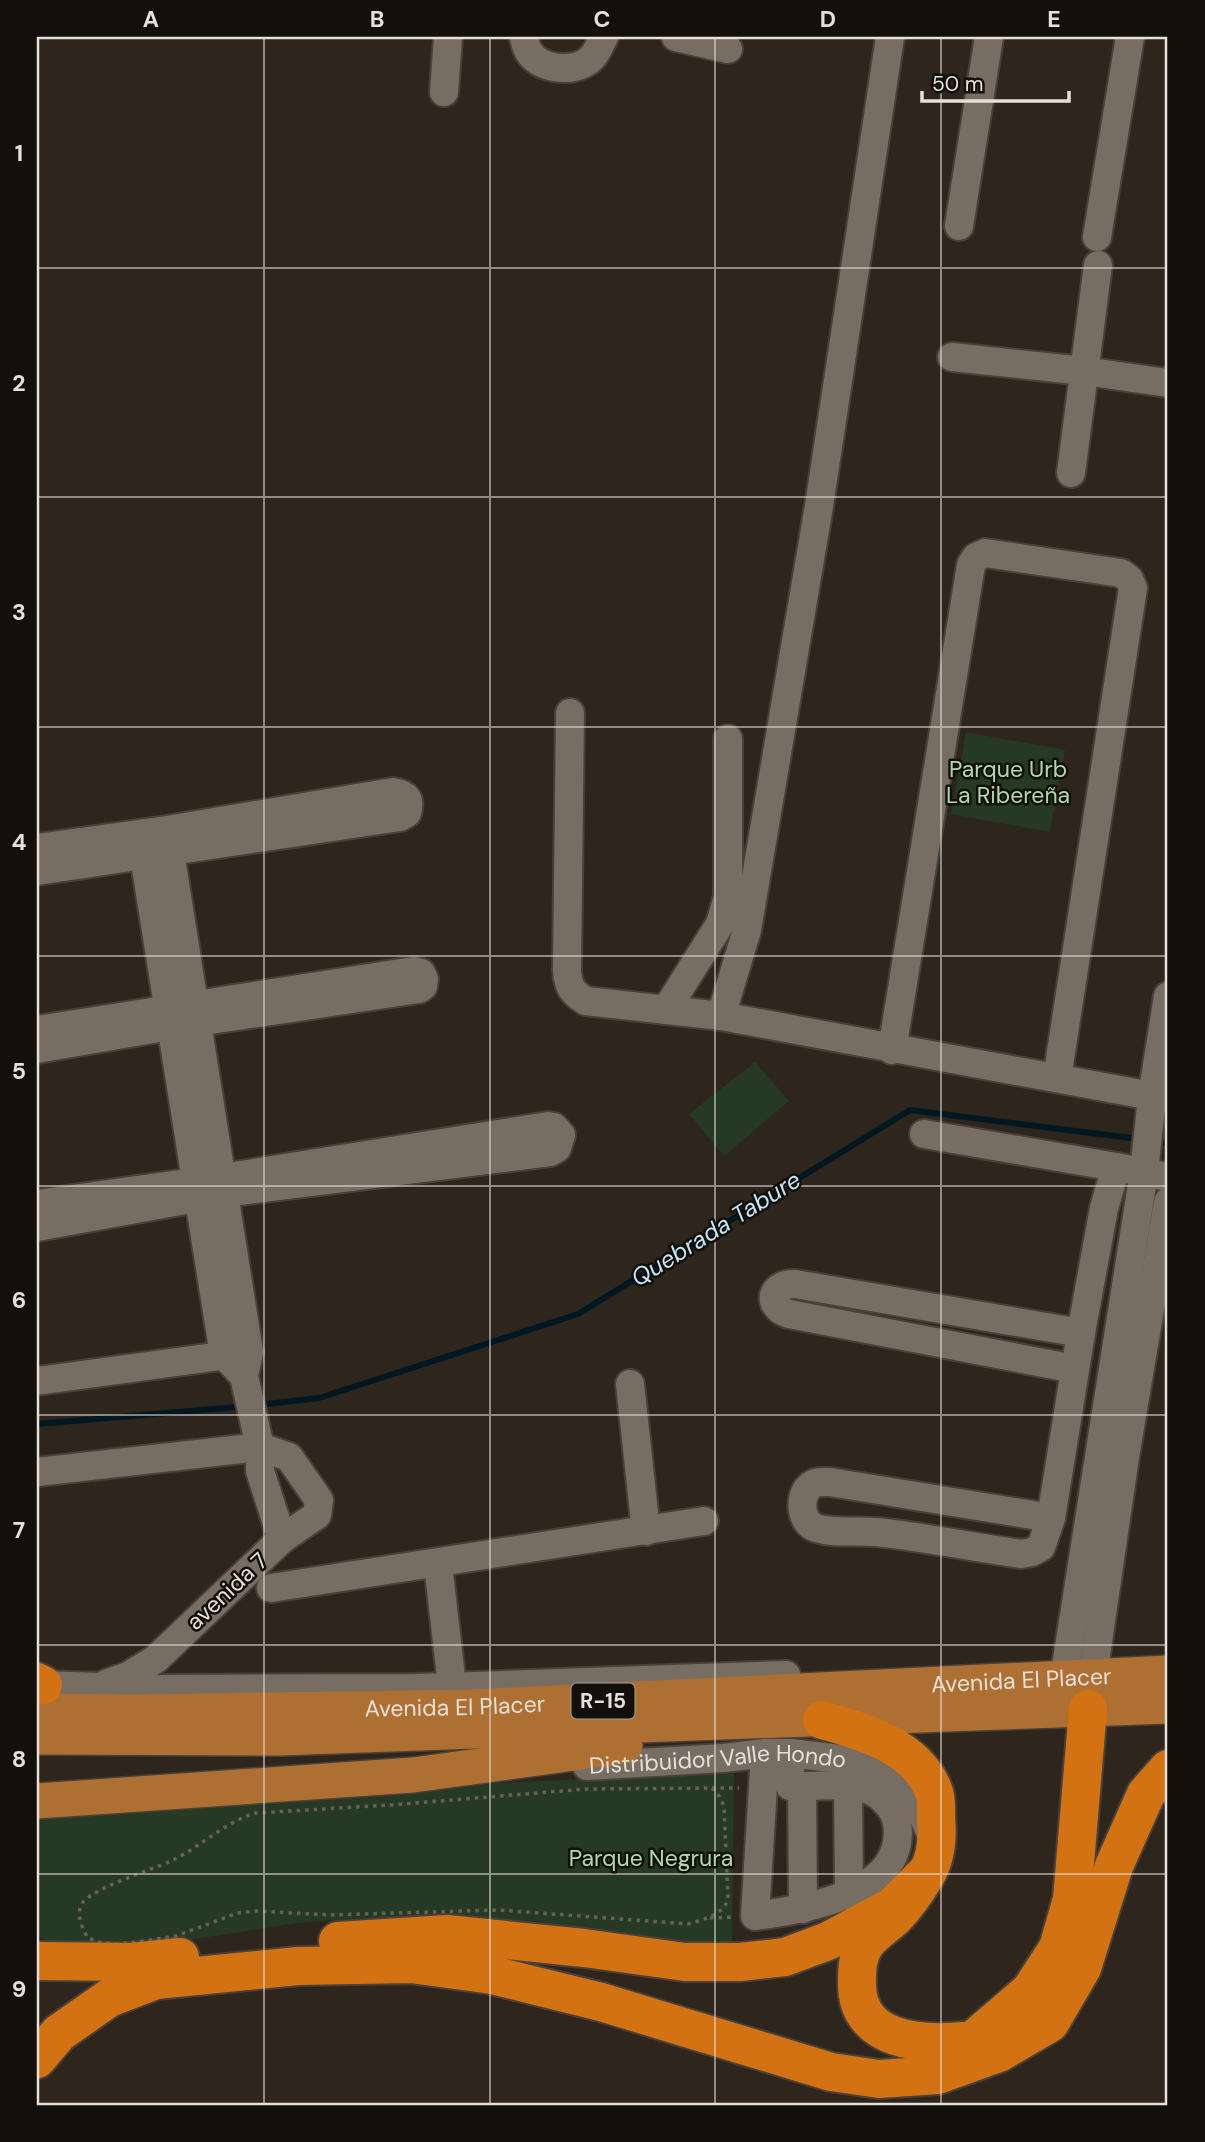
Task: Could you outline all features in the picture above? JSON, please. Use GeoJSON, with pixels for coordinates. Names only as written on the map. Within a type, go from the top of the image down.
{"type":"FeatureCollection","features":[{"type":"Feature","properties":{"kind":"highway"},"geometry":{"type":"LineString","coordinates":[[37,2059],[59,2033],[109,1998],[156,1980],[299,1966],[411,1964],[492,1975],[601,2002],[830,2049],[894,2057],[936,2053],[973,2040],[1030,1991],[1058,1948],[1072,1899],[1076,1693]]}},
{"type":"Feature","properties":{"kind":"highway"},"geometry":{"type":"LineString","coordinates":[[821,1720],[860,1731],[892,1746],[918,1764],[935,1793],[932,1860],[896,1916],[867,1943],[858,1962],[857,1992],[865,2015],[880,2028],[901,2039],[933,2044],[973,2040]]}},
{"type":"Feature","properties":{"kind":"highway"},"geometry":{"type":"LineString","coordinates":[[601,2002],[831,2072],[878,2079],[938,2075],[999,2053],[1050,2023],[1082,1968],[1114,1866],[1146,1794],[1168,1769]]}},
{"type":"Feature","properties":{"kind":"highway"},"geometry":{"type":"LineString","coordinates":[[37,1961],[131,1962],[371,1938],[447,1934],[584,1948],[685,1962],[740,1962],[785,1957],[828,1941],[893,1906],[932,1860]]}},
{"type":"Feature","properties":{"kind":"main road","name":"Avenida El Placer"},"geometry":{"type":"LineString","coordinates":[[37,1737],[777,1743],[821,1720],[1076,1693],[1168,1673]]}},
{"type":"Feature","properties":{"kind":"main road","name":"Avenida El Placer"},"geometry":{"type":"LineString","coordinates":[[38,1690],[135,1712],[471,1707],[963,1683],[1076,1693],[1168,1706]]}},
{"type":"Feature","properties":{"kind":"main road"},"geometry":{"type":"LineString","coordinates":[[37,1801],[413,1775],[636,1745],[777,1743]]}},
{"type":"Feature","properties":{"kind":"street"},"geometry":{"type":"LineString","coordinates":[[444,92],[448,37]]}},
{"type":"Feature","properties":{"kind":"street"},"geometry":{"type":"LineString","coordinates":[[524,37],[528,51],[536,60],[556,68],[573,68],[586,63],[596,53],[604,37]]}},
{"type":"Feature","properties":{"kind":"street"},"geometry":{"type":"LineString","coordinates":[[676,37],[728,49]]}},
{"type":"Feature","properties":{"kind":"street"},"geometry":{"type":"LineString","coordinates":[[721,1016],[747,930],[819,506],[890,37]]}},
{"type":"Feature","properties":{"kind":"street"},"geometry":{"type":"LineString","coordinates":[[959,226],[989,37]]}},
{"type":"Feature","properties":{"kind":"street"},"geometry":{"type":"LineString","coordinates":[[1097,237],[1130,37]]}},
{"type":"Feature","properties":{"kind":"street"},"geometry":{"type":"LineString","coordinates":[[1071,473],[1098,265]]}},
{"type":"Feature","properties":{"kind":"street"},"geometry":{"type":"LineString","coordinates":[[952,357],[1084,370],[1168,383]]}},
{"type":"Feature","properties":{"kind":"street"},"geometry":{"type":"LineString","coordinates":[[892,1050],[971,565],[976,557],[985,553],[1121,573],[1129,579],[1133,588],[1057,1078]]}},
{"type":"Feature","properties":{"kind":"street"},"geometry":{"type":"LineString","coordinates":[[570,713],[568,984],[574,994],[586,1001],[721,1016],[892,1050],[1057,1078],[1157,1100]]}},
{"type":"Feature","properties":{"kind":"street"},"geometry":{"type":"LineString","coordinates":[[666,1010],[720,924],[727,897],[728,739]]}},
{"type":"Feature","properties":{"kind":"street"},"geometry":{"type":"LineString","coordinates":[[37,848],[155,842],[400,817],[407,813],[408,798],[403,793],[393,792],[155,842],[37,871]]}},
{"type":"Feature","properties":{"kind":"street"},"geometry":{"type":"LineString","coordinates":[[155,842],[197,1014],[210,1188]]}},
{"type":"Feature","properties":{"kind":"street"},"geometry":{"type":"LineString","coordinates":[[37,1472],[260,1447],[239,1361],[210,1188],[169,1018],[155,842]]}},
{"type":"Feature","properties":{"kind":"street"},"geometry":{"type":"LineString","coordinates":[[37,1030],[169,1018],[419,989],[423,986],[424,979],[421,973],[414,971],[197,1014]]}},
{"type":"Feature","properties":{"kind":"street"},"geometry":{"type":"LineString","coordinates":[[1076,1693],[1156,1175],[1148,1143],[1157,1100],[1168,996]]}},
{"type":"Feature","properties":{"kind":"street"},"geometry":{"type":"LineString","coordinates":[[37,1049],[169,1018]]}},
{"type":"Feature","properties":{"kind":"street"},"geometry":{"type":"LineString","coordinates":[[37,1204],[210,1188],[550,1152],[557,1148],[561,1135],[558,1130],[548,1126],[210,1188],[37,1227]]}},
{"type":"Feature","properties":{"kind":"street"},"geometry":{"type":"LineString","coordinates":[[925,1134],[1156,1175]]}},
{"type":"Feature","properties":{"kind":"street"},"geometry":{"type":"LineString","coordinates":[[1051,1518],[830,1482],[817,1482],[809,1487],[803,1509],[805,1519],[811,1526],[820,1529],[875,1532],[1021,1554],[1041,1547],[1051,1518],[1104,1208],[1116,1167]]}},
{"type":"Feature","properties":{"kind":"street"},"geometry":{"type":"LineString","coordinates":[[1076,1693],[1125,1458],[1168,1202]]}},
{"type":"Feature","properties":{"kind":"street"},"geometry":{"type":"LineString","coordinates":[[1075,1369],[789,1314],[777,1308],[774,1297],[780,1287],[794,1284],[1081,1333]]}},
{"type":"Feature","properties":{"kind":"street"},"geometry":{"type":"LineString","coordinates":[[37,1381],[239,1361]]}},
{"type":"Feature","properties":{"kind":"street"},"geometry":{"type":"LineString","coordinates":[[630,1384],[646,1531]]}},
{"type":"Feature","properties":{"kind":"street","name":"avenida 7"},"geometry":{"type":"LineString","coordinates":[[101,1687],[156,1659],[282,1539],[317,1515],[319,1500],[289,1457],[260,1447],[260,1471],[282,1539]]}},
{"type":"Feature","properties":{"kind":"street"},"geometry":{"type":"LineString","coordinates":[[271,1588],[704,1521]]}},
{"type":"Feature","properties":{"kind":"street"},"geometry":{"type":"LineString","coordinates":[[439,1563],[452,1686]]}},
{"type":"Feature","properties":{"kind":"street"},"geometry":{"type":"LineString","coordinates":[[172,1643],[172,1661],[178,1671],[188,1678],[217,1677],[264,1688]]}},
{"type":"Feature","properties":{"kind":"street"},"geometry":{"type":"LineString","coordinates":[[38,1690],[101,1687],[452,1686],[889,1672],[963,1683]]}},
{"type":"Feature","properties":{"kind":"street"},"geometry":{"type":"LineString","coordinates":[[777,1743],[796,1786],[803,1909]]}},
{"type":"Feature","properties":{"kind":"street"},"geometry":{"type":"LineString","coordinates":[[762,1788],[796,1786],[867,1789],[886,1801],[897,1821],[897,1848],[880,1876],[849,1894],[803,1909],[755,1916],[762,1788],[777,1743]]}},
{"type":"Feature","properties":{"kind":"street","name":"Distribuidor Valle Hondo"},"geometry":{"type":"LineString","coordinates":[[777,1743],[849,1760],[892,1779],[921,1811],[932,1860]]}},
{"type":"Feature","properties":{"kind":"street"},"geometry":{"type":"LineString","coordinates":[[848,1787],[849,1894]]}},
{"type":"Feature","properties":{"kind":"path"},"geometry":{"type":"LineString","coordinates":[[712,1788],[724,1806],[728,1900],[723,1910],[688,1924],[499,1910],[330,1915],[257,1912],[237,1913],[176,1936],[120,1944],[103,1943],[88,1938],[81,1925],[79,1910],[84,1902],[100,1891],[174,1860],[241,1817],[256,1813],[586,1789],[712,1788],[762,1788]]}},
{"type":"Feature","properties":{"kind":"green space","name":"Parque Urb La Ribereña"},"geometry":{"type":"Polygon","coordinates":[[[966,732],[1065,750],[1050,832],[951,814],[966,732]]]}},
{"type":"Feature","properties":{"kind":"green space"},"geometry":{"type":"Polygon","coordinates":[[[755,1062],[789,1101],[724,1156],[689,1114],[755,1062]]]}},
{"type":"Feature","properties":{"kind":"green space","name":"Parque Negrura"},"geometry":{"type":"Polygon","coordinates":[[[734,1774],[732,1944],[667,1945],[537,1921],[455,1917],[378,1917],[298,1923],[123,1950],[51,1942],[37,1936],[37,1809],[393,1788],[734,1774]]]}},
{"type":"Feature","properties":{"kind":"waterway","name":"Quebrada Tabure"},"geometry":{"type":"LineString","coordinates":[[267,1404],[319,1398],[578,1314],[910,1110],[1139,1139]]}},
{"type":"Feature","properties":{"kind":"waterway","name":"Quebrada Tabure"},"geometry":{"type":"LineString","coordinates":[[1153,1141],[1168,1143]]}},
{"type":"Feature","properties":{"kind":"waterway","name":"Quebrada Tabure"},"geometry":{"type":"LineString","coordinates":[[37,1424],[237,1407]]}}]}
